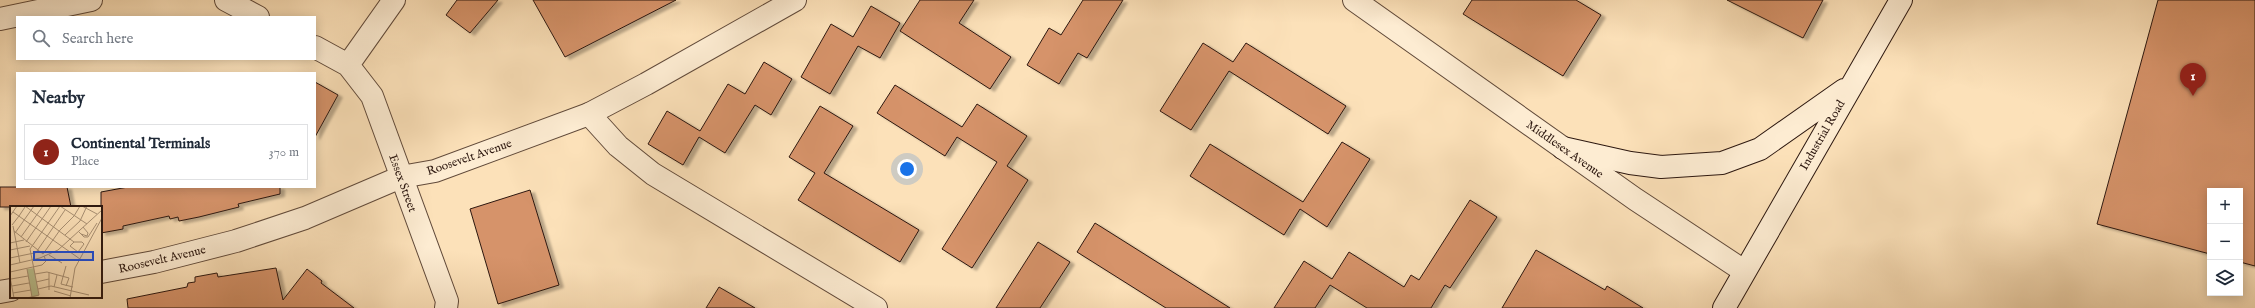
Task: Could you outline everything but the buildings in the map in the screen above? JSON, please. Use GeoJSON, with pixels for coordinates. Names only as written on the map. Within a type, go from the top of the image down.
{"type":"FeatureCollection","features":[{"type":"Feature","properties":{"kind":"street"},"geometry":{"type":"LineString","coordinates":[[0,19],[92,0]]}},
{"type":"Feature","properties":{"kind":"street"},"geometry":{"type":"LineString","coordinates":[[226,0],[256,16]]}},
{"type":"Feature","properties":{"kind":"street"},"geometry":{"type":"LineString","coordinates":[[316,48],[348,64],[394,0]]}},
{"type":"Feature","properties":{"kind":"street","name":"Roosevelt Avenue"},"geometry":{"type":"LineString","coordinates":[[102,272],[154,262],[236,241],[305,218],[401,177],[435,171],[589,114],[646,84],[795,0]]}},
{"type":"Feature","properties":{"kind":"street","name":"Middlesex Avenue"},"geometry":{"type":"LineString","coordinates":[[1354,0],[1563,148],[1744,271]]}},
{"type":"Feature","properties":{"kind":"street","name":"Industrial Road"},"geometry":{"type":"LineString","coordinates":[[1744,271],[1850,85],[1901,0]]}},
{"type":"Feature","properties":{"kind":"street","name":"Essex Street"},"geometry":{"type":"LineString","coordinates":[[348,64],[372,96],[446,301],[446,308]]}},
{"type":"Feature","properties":{"kind":"street"},"geometry":{"type":"LineString","coordinates":[[1563,148],[1630,163],[1661,167],[1722,163],[1760,149],[1850,85]]}},
{"type":"Feature","properties":{"kind":"street"},"geometry":{"type":"LineString","coordinates":[[589,114],[618,146],[653,174],[876,308]]}},
{"type":"Feature","properties":{"kind":"street"},"geometry":{"type":"LineString","coordinates":[[1724,308],[1744,271]]}},
{"type":"Feature","properties":{"kind":"street"},"geometry":{"type":"LineString","coordinates":[[0,292],[10,290]]}},
{"type":"Feature","properties":{"kind":"place","name":"Continental Terminals"},"geometry":{"type":"Point","coordinates":[2193,96]}}]}
